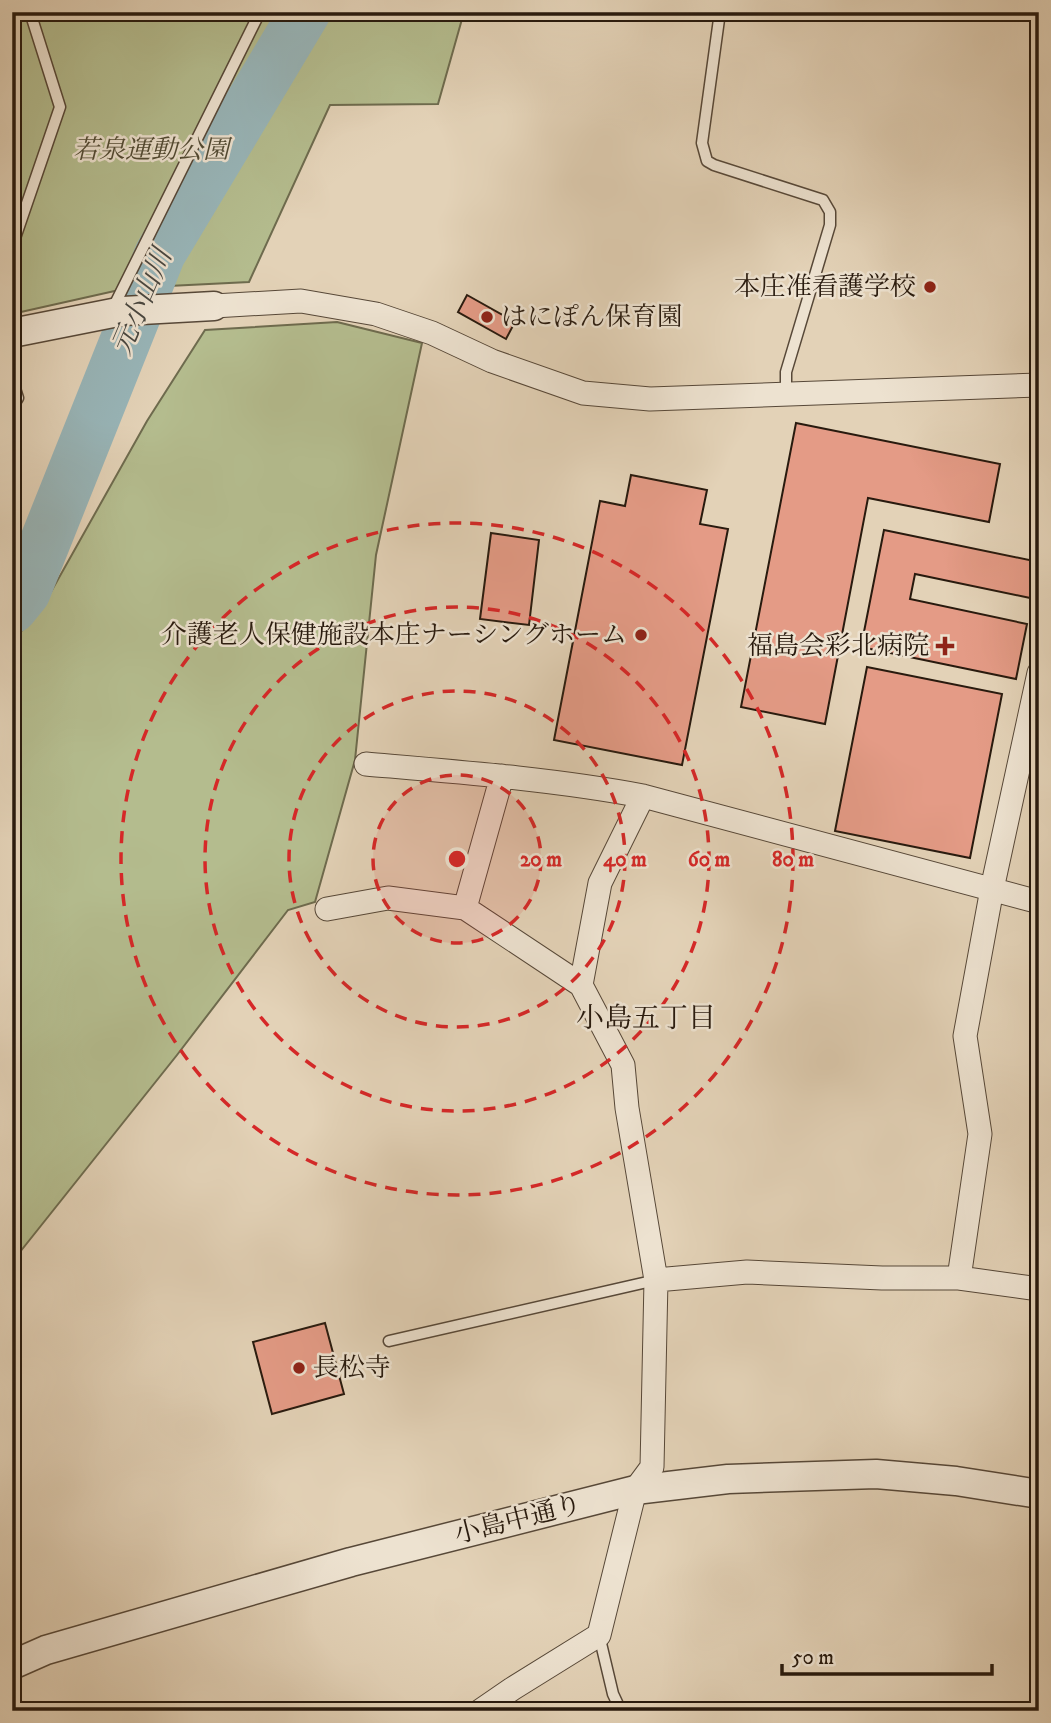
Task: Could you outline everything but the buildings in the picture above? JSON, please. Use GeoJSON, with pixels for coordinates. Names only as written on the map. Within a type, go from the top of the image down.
{"type":"FeatureCollection","features":[{"type":"Feature","properties":{"kind":"street"},"geometry":{"type":"LineString","coordinates":[[12,333],[117,312],[301,301],[376,314],[432,332],[492,361],[583,393],[650,399],[1039,385]]}},
{"type":"Feature","properties":{"kind":"street"},"geometry":{"type":"LineString","coordinates":[[959,1278],[980,1134],[965,1036],[992,889],[1039,673]]}},
{"type":"Feature","properties":{"kind":"street"},"geometry":{"type":"LineString","coordinates":[[366,764],[502,776],[643,796],[1039,902]]}},
{"type":"Feature","properties":{"kind":"street"},"geometry":{"type":"LineString","coordinates":[[465,908],[502,776]]}},
{"type":"Feature","properties":{"kind":"street"},"geometry":{"type":"LineString","coordinates":[[581,985],[600,883],[643,796]]}},
{"type":"Feature","properties":{"kind":"street"},"geometry":{"type":"LineString","coordinates":[[327,909],[388,898],[465,908],[581,985],[623,1065],[627,1108],[656,1280],[652,1467],[635,1490],[599,1635],[480,1711]]}},
{"type":"Feature","properties":{"kind":"street"},"geometry":{"type":"LineString","coordinates":[[656,1280],[747,1272],[882,1278],[959,1278],[1039,1289]]}},
{"type":"Feature","properties":{"kind":"street","name":"小島中通り"},"geometry":{"type":"LineString","coordinates":[[12,1665],[46,1650],[352,1562],[635,1490],[728,1479],[876,1474],[956,1481],[1039,1494]]}},
{"type":"Feature","properties":{"kind":"lane"},"geometry":{"type":"LineString","coordinates":[[12,247],[60,107],[30,12]]}},
{"type":"Feature","properties":{"kind":"lane"},"geometry":{"type":"LineString","coordinates":[[117,312],[260,12]]}},
{"type":"Feature","properties":{"kind":"lane"},"geometry":{"type":"LineString","coordinates":[[720,12],[702,143],[707,161],[823,200],[830,212],[830,225],[786,372],[786,393]]}},
{"type":"Feature","properties":{"kind":"lane"},"geometry":{"type":"LineString","coordinates":[[12,379],[18,398],[12,408]]}},
{"type":"Feature","properties":{"kind":"lane"},"geometry":{"type":"LineString","coordinates":[[389,1341],[656,1280]]}},
{"type":"Feature","properties":{"kind":"lane"},"geometry":{"type":"LineString","coordinates":[[599,1635],[613,1694],[621,1711]]}},
{"type":"Feature","properties":{"kind":"green space","name":"若泉運動公園"},"geometry":{"type":"Polygon","coordinates":[[[12,12],[464,12],[438,104],[330,105],[249,282],[128,288],[12,314],[12,12]]]}},
{"type":"Feature","properties":{"kind":"green space"},"geometry":{"type":"Polygon","coordinates":[[[337,322],[422,343],[376,555],[355,760],[315,902],[288,910],[177,1055],[12,1262],[12,643],[47,599],[147,421],[205,330],[337,322]]]}},
{"type":"Feature","properties":{"kind":"waterway","name":"元小山川"},"geometry":{"type":"LineString","coordinates":[[12,608],[25,592],[160,254],[305,12]]}},
{"type":"Feature","properties":{"kind":"place","name":"本庄准看護学校"},"geometry":{"type":"Point","coordinates":[930,287]}},
{"type":"Feature","properties":{"kind":"place","name":"はにぽん保育園"},"geometry":{"type":"Point","coordinates":[487,317]}},
{"type":"Feature","properties":{"kind":"place","name":"介護老人保健施設本庄ナーシングホーム"},"geometry":{"type":"Point","coordinates":[641,635]}},
{"type":"Feature","properties":{"kind":"place","name":"福島会彩北病院"},"geometry":{"type":"Point","coordinates":[945,646]}},
{"type":"Feature","properties":{"kind":"place","name":"長松寺"},"geometry":{"type":"Point","coordinates":[299,1368]}},
{"type":"Feature","properties":{"kind":"district","name":"小島五丁目"},"geometry":{"type":"Point","coordinates":[646,1018]}}]}
